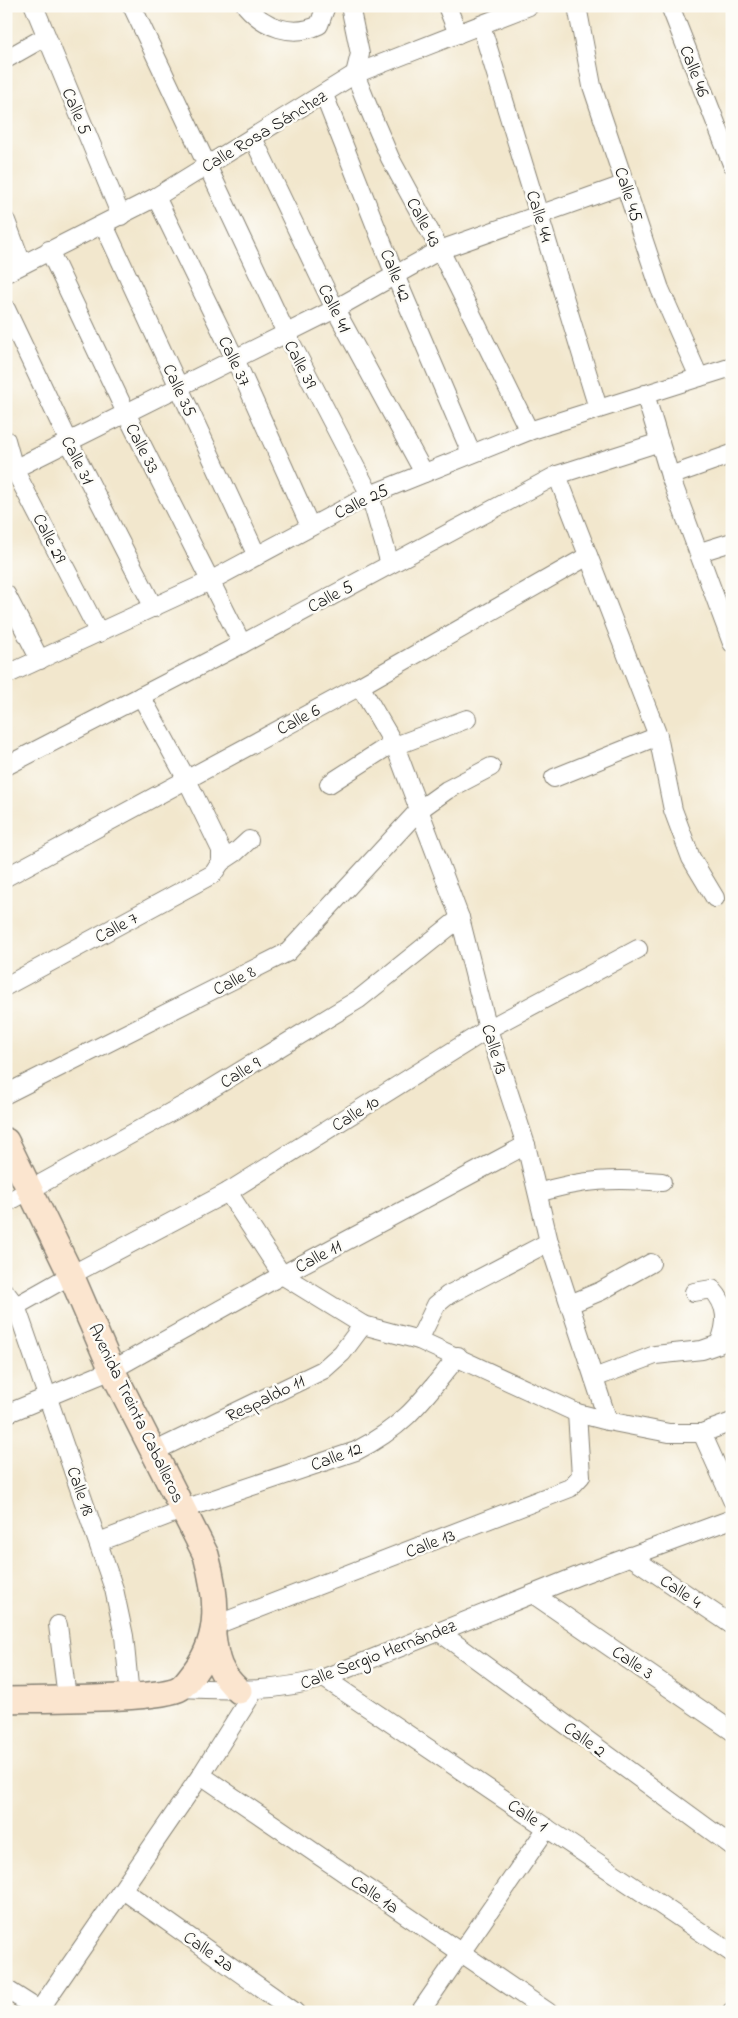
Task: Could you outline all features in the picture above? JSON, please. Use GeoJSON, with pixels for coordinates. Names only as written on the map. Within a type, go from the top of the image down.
{"type":"FeatureCollection","features":[{"type":"Feature","properties":{"kind":"street","name":"Calle 5"},"geometry":{"type":"LineString","coordinates":[[34,6],[121,216]]}},
{"type":"Feature","properties":{"kind":"street","name":"Calle 39"},"geometry":{"type":"LineString","coordinates":[[132,6],[286,334],[370,495],[390,564]]}},
{"type":"Feature","properties":{"kind":"street"},"geometry":{"type":"LineString","coordinates":[[246,6],[257,19],[269,26],[298,32],[319,25],[326,6]]}},
{"type":"Feature","properties":{"kind":"street","name":"Calle 43"},"geometry":{"type":"LineString","coordinates":[[350,6],[360,54],[356,74],[390,158],[440,250],[529,431]]}},
{"type":"Feature","properties":{"kind":"street"},"geometry":{"type":"LineString","coordinates":[[447,6],[458,34]]}},
{"type":"Feature","properties":{"kind":"street","name":"Calle Rosa Sánchez"},"geometry":{"type":"LineString","coordinates":[[6,273],[156,197],[356,74],[530,6]]}},
{"type":"Feature","properties":{"kind":"street","name":"Calle 45"},"geometry":{"type":"LineString","coordinates":[[577,6],[592,86],[660,289],[699,377]]}},
{"type":"Feature","properties":{"kind":"street","name":"Calle 46"},"geometry":{"type":"LineString","coordinates":[[670,6],[732,164]]}},
{"type":"Feature","properties":{"kind":"street","name":"Calle 44"},"geometry":{"type":"LineString","coordinates":[[481,25],[540,213],[598,408]]}},
{"type":"Feature","properties":{"kind":"street"},"geometry":{"type":"LineString","coordinates":[[6,59],[45,36]]}},
{"type":"Feature","properties":{"kind":"street","name":"Calle 42"},"geometry":{"type":"LineString","coordinates":[[324,95],[395,275],[471,453]]}},
{"type":"Feature","properties":{"kind":"street","name":"Calle 41"},"geometry":{"type":"LineString","coordinates":[[253,138],[335,309],[424,473]]}},
{"type":"Feature","properties":{"kind":"street"},"geometry":{"type":"LineString","coordinates":[[10,471],[335,309],[440,250],[626,184]]}},
{"type":"Feature","properties":{"kind":"street","name":"Calle 37"},"geometry":{"type":"LineString","coordinates":[[156,197],[235,359],[310,526]]}},
{"type":"Feature","properties":{"kind":"street"},"geometry":{"type":"LineString","coordinates":[[6,221],[22,264]]}},
{"type":"Feature","properties":{"kind":"street","name":"Calle 35"},"geometry":{"type":"LineString","coordinates":[[104,225],[257,556]]}},
{"type":"Feature","properties":{"kind":"street","name":"Calle 33"},"geometry":{"type":"LineString","coordinates":[[49,250],[126,413],[242,644]]}},
{"type":"Feature","properties":{"kind":"street","name":"Calle 31"},"geometry":{"type":"LineString","coordinates":[[6,309],[69,442],[154,608]]}},
{"type":"Feature","properties":{"kind":"street","name":"Calle 25"},"geometry":{"type":"LineString","coordinates":[[6,675],[210,581],[370,495],[529,431],[732,367]]}},
{"type":"Feature","properties":{"kind":"street"},"geometry":{"type":"LineString","coordinates":[[645,394],[670,476],[700,552],[732,643]]}},
{"type":"Feature","properties":{"kind":"street","name":"Calle 29"},"geometry":{"type":"LineString","coordinates":[[6,440],[10,471],[100,633]]}},
{"type":"Feature","properties":{"kind":"street","name":"Calle 5"},"geometry":{"type":"LineString","coordinates":[[6,766],[242,644],[557,475],[660,442]]}},
{"type":"Feature","properties":{"kind":"street"},"geometry":{"type":"LineString","coordinates":[[670,476],[732,454]]}},
{"type":"Feature","properties":{"kind":"street"},"geometry":{"type":"LineString","coordinates":[[557,475],[658,736],[673,810],[691,858],[715,898]]}},
{"type":"Feature","properties":{"kind":"street"},"geometry":{"type":"LineString","coordinates":[[700,552],[732,542]]}},
{"type":"Feature","properties":{"kind":"street","name":"Calle 6"},"geometry":{"type":"LineString","coordinates":[[6,877],[360,686],[588,556]]}},
{"type":"Feature","properties":{"kind":"street"},"geometry":{"type":"LineString","coordinates":[[6,594],[40,660]]}},
{"type":"Feature","properties":{"kind":"street","name":"Calle 13"},"geometry":{"type":"LineString","coordinates":[[360,686],[394,745],[460,918],[488,1029],[526,1145],[549,1242],[608,1421]]}},
{"type":"Feature","properties":{"kind":"street"},"geometry":{"type":"LineString","coordinates":[[141,696],[187,780],[220,850],[221,862]]}},
{"type":"Feature","properties":{"kind":"street"},"geometry":{"type":"LineString","coordinates":[[329,784],[394,745],[467,719]]}},
{"type":"Feature","properties":{"kind":"street"},"geometry":{"type":"LineString","coordinates":[[554,778],[658,736]]}},
{"type":"Feature","properties":{"kind":"street","name":"Calle 8"},"geometry":{"type":"LineString","coordinates":[[6,1094],[288,952],[419,810],[447,790],[491,767]]}},
{"type":"Feature","properties":{"kind":"street","name":"Calle 7"},"geometry":{"type":"LineString","coordinates":[[6,986],[213,874],[221,862],[249,840]]}},
{"type":"Feature","properties":{"kind":"street","name":"Calle 9"},"geometry":{"type":"LineString","coordinates":[[6,1203],[193,1100],[359,1000],[460,918]]}},
{"type":"Feature","properties":{"kind":"street","name":"Calle 10"},"geometry":{"type":"LineString","coordinates":[[11,1300],[71,1274],[228,1192],[488,1029],[638,949]]}},
{"type":"Feature","properties":{"kind":"street","name":"Avenida Treinta Caballeros"},"geometry":{"type":"LineString","coordinates":[[6,1141],[71,1274],[112,1370],[184,1509],[209,1566],[214,1630],[201,1663],[180,1688]]}},
{"type":"Feature","properties":{"kind":"street","name":"Calle 11"},"geometry":{"type":"LineString","coordinates":[[6,1414],[112,1370],[282,1275],[526,1145]]}},
{"type":"Feature","properties":{"kind":"street"},"geometry":{"type":"LineString","coordinates":[[538,1193],[589,1180],[617,1178],[662,1182]]}},
{"type":"Feature","properties":{"kind":"street"},"geometry":{"type":"LineString","coordinates":[[228,1192],[282,1275],[363,1325],[419,1340],[458,1356],[577,1413],[669,1433],[702,1433],[732,1422]]}},
{"type":"Feature","properties":{"kind":"street"},"geometry":{"type":"LineString","coordinates":[[419,1340],[436,1305],[448,1295],[549,1242]]}},
{"type":"Feature","properties":{"kind":"street"},"geometry":{"type":"LineString","coordinates":[[570,1304],[601,1291],[651,1263]]}},
{"type":"Feature","properties":{"kind":"street"},"geometry":{"type":"LineString","coordinates":[[594,1378],[655,1355],[702,1350],[719,1344],[724,1333],[726,1311],[722,1299],[712,1289],[694,1292]]}},
{"type":"Feature","properties":{"kind":"street","name":"Calle 18"},"geometry":{"type":"LineString","coordinates":[[11,1300],[48,1396],[114,1589],[124,1636],[130,1696]]}},
{"type":"Feature","properties":{"kind":"street","name":"Respaldo 11"},"geometry":{"type":"LineString","coordinates":[[153,1452],[323,1370],[342,1352],[363,1325]]}},
{"type":"Feature","properties":{"kind":"street","name":"Calle 12"},"geometry":{"type":"LineString","coordinates":[[99,1542],[184,1509],[356,1451],[379,1439],[413,1412],[458,1356]]}},
{"type":"Feature","properties":{"kind":"street","name":"Calle 13"},"geometry":{"type":"LineString","coordinates":[[214,1630],[570,1488],[581,1476],[577,1413]]}},
{"type":"Feature","properties":{"kind":"street"},"geometry":{"type":"LineString","coordinates":[[702,1433],[732,1500]]}},
{"type":"Feature","properties":{"kind":"street","name":"Calle Sergio Hernández"},"geometry":{"type":"LineString","coordinates":[[6,1700],[130,1696],[170,1692],[180,1688],[246,1691],[294,1687],[324,1678],[630,1556],[732,1519]]}},
{"type":"Feature","properties":{"kind":"street","name":"Calle 4"},"geometry":{"type":"LineString","coordinates":[[630,1556],[732,1626]]}},
{"type":"Feature","properties":{"kind":"street","name":"Calle 3"},"geometry":{"type":"LineString","coordinates":[[533,1594],[732,1730]]}},
{"type":"Feature","properties":{"kind":"street"},"geometry":{"type":"LineString","coordinates":[[58,1625],[67,1698]]}},
{"type":"Feature","properties":{"kind":"street"},"geometry":{"type":"LineString","coordinates":[[6,1989],[40,2011],[201,1775],[246,1691],[226,1679],[220,1669],[216,1658],[214,1630]]}},
{"type":"Feature","properties":{"kind":"street","name":"Calle 2"},"geometry":{"type":"LineString","coordinates":[[438,1631],[732,1846]]}},
{"type":"Feature","properties":{"kind":"street","name":"Calle 1"},"geometry":{"type":"LineString","coordinates":[[324,1678],[732,1953]]}},
{"type":"Feature","properties":{"kind":"street","name":"Calle 1a"},"geometry":{"type":"LineString","coordinates":[[201,1775],[548,2012]]}},
{"type":"Feature","properties":{"kind":"street"},"geometry":{"type":"LineString","coordinates":[[420,2012],[462,1954],[547,1828]]}},
{"type":"Feature","properties":{"kind":"street","name":"Calle 2a"},"geometry":{"type":"LineString","coordinates":[[123,1890],[295,2012]]}}]}
